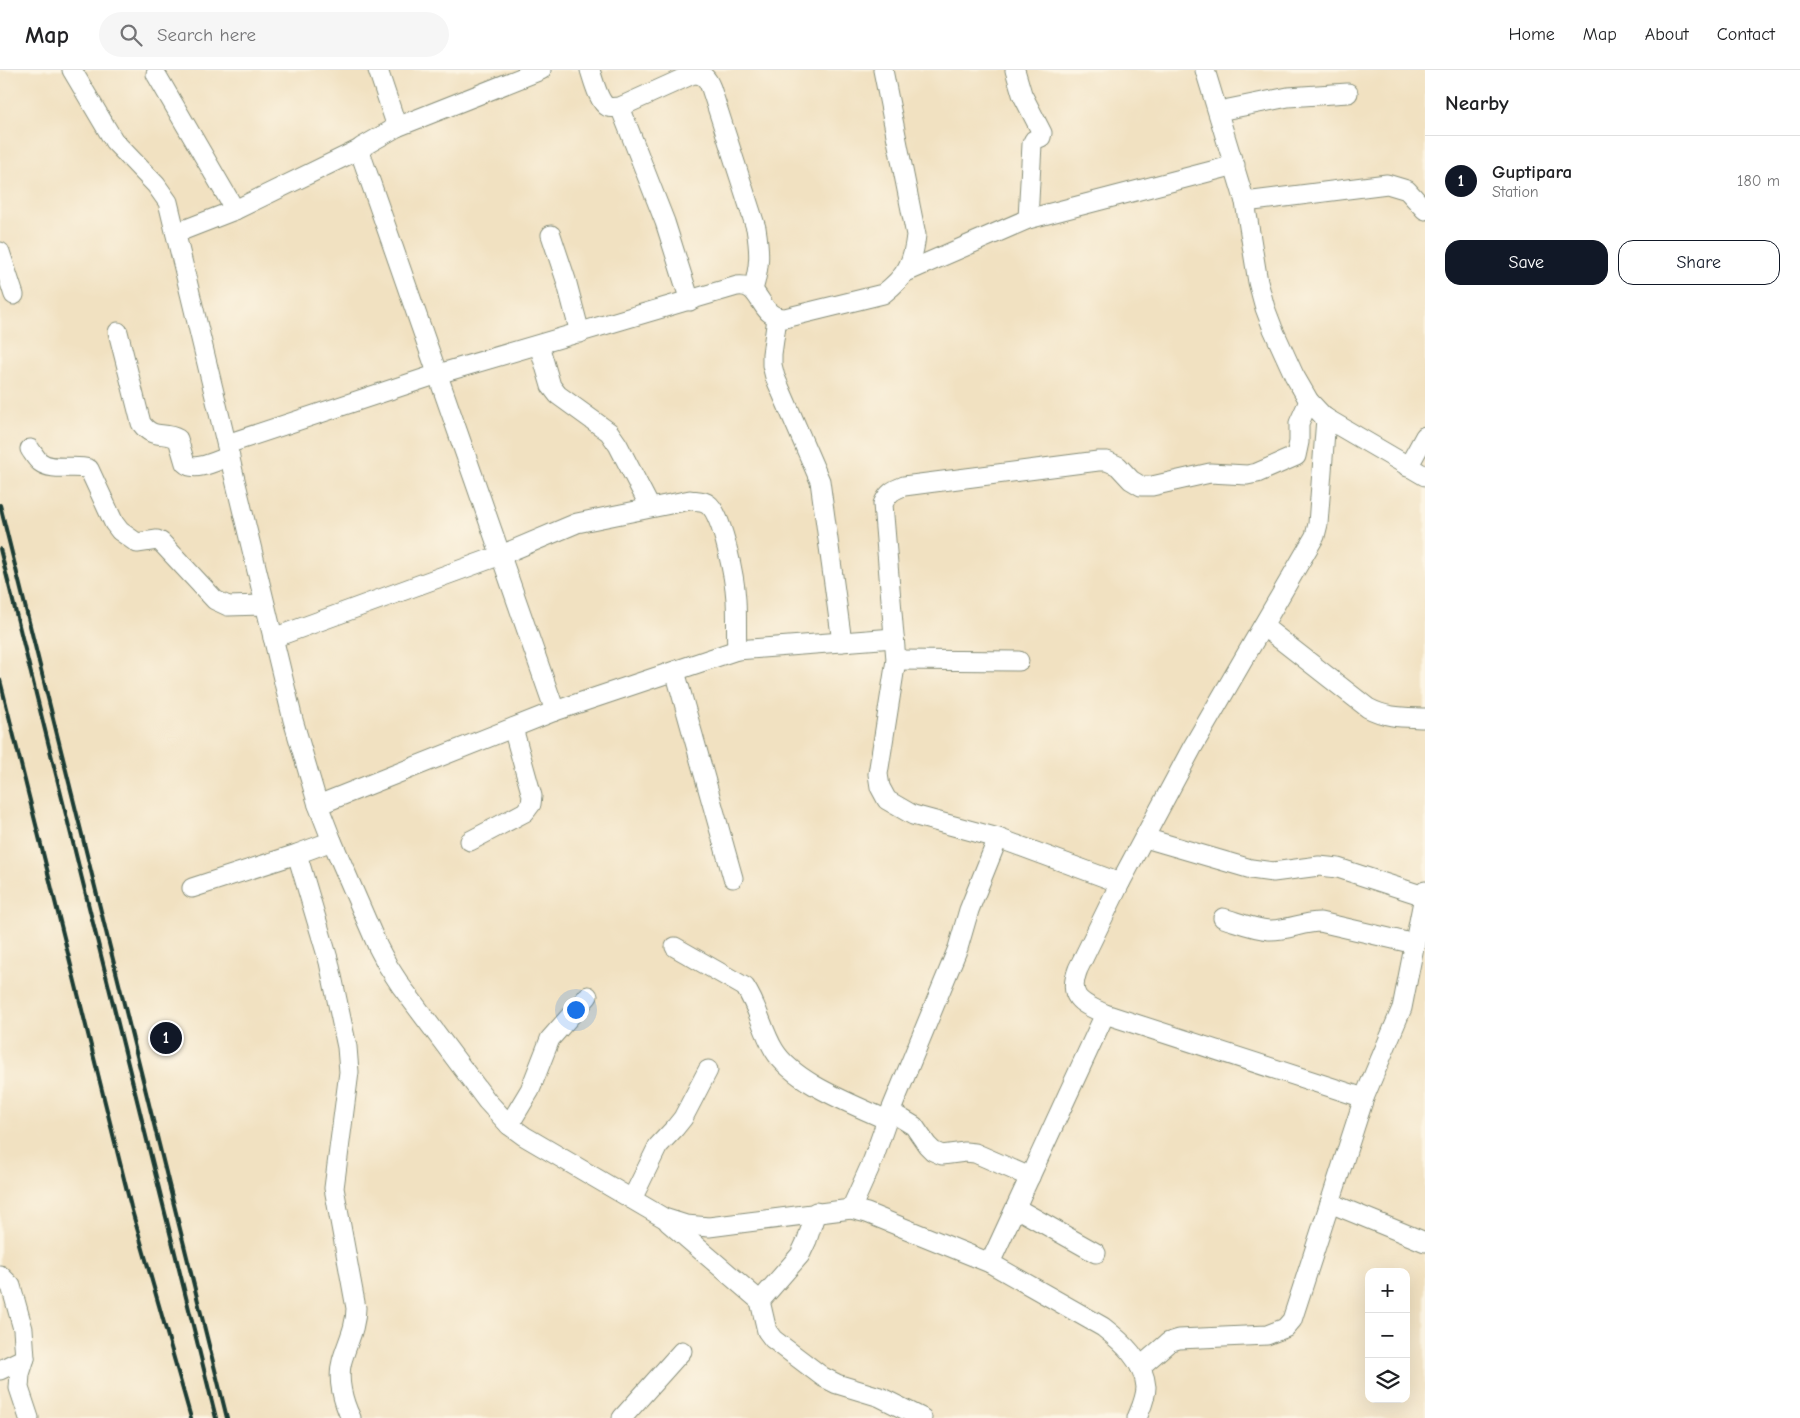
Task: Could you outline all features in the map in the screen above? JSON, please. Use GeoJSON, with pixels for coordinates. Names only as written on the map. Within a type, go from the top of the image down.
{"type":"FeatureCollection","features":[{"type":"Feature","properties":{"kind":"street"},"geometry":{"type":"LineString","coordinates":[[72,70],[114,142],[163,194],[168,202],[293,720],[318,805],[378,947],[388,966],[487,1101],[509,1125],[524,1136],[664,1218],[760,1301],[766,1331],[773,1339],[823,1377],[837,1384],[880,1397],[922,1418]]}},
{"type":"Feature","properties":{"kind":"street"},"geometry":{"type":"LineString","coordinates":[[378,70],[397,127]]}},
{"type":"Feature","properties":{"kind":"street"},"geometry":{"type":"LineString","coordinates":[[176,234],[235,210],[360,149],[397,127],[540,70]]}},
{"type":"Feature","properties":{"kind":"street"},"geometry":{"type":"LineString","coordinates":[[590,70],[601,100],[612,107],[620,107],[693,74],[700,74],[706,78],[711,88],[756,228],[759,245],[759,266],[754,290]]}},
{"type":"Feature","properties":{"kind":"street"},"geometry":{"type":"LineString","coordinates":[[118,332],[141,423],[155,435],[170,435],[178,439],[185,463],[188,466],[198,467],[228,450],[438,374],[737,286],[747,286],[754,290],[765,308],[778,318],[872,298],[883,294],[906,272],[915,248],[916,228],[883,70]]}},
{"type":"Feature","properties":{"kind":"street"},"geometry":{"type":"LineString","coordinates":[[1015,70],[1022,94],[1042,133],[1041,137],[1034,140],[1032,144],[1028,219]]}},
{"type":"Feature","properties":{"kind":"street"},"geometry":{"type":"LineString","coordinates":[[1205,70],[1219,111],[1245,202],[1258,282],[1265,308],[1287,362],[1309,402],[1326,418],[1425,476]]}},
{"type":"Feature","properties":{"kind":"street"},"geometry":{"type":"LineString","coordinates":[[156,74],[235,210]]}},
{"type":"Feature","properties":{"kind":"street"},"geometry":{"type":"LineString","coordinates":[[1219,111],[1288,97],[1348,93]]}},
{"type":"Feature","properties":{"kind":"street"},"geometry":{"type":"LineString","coordinates":[[620,107],[665,222],[690,301]]}},
{"type":"Feature","properties":{"kind":"street"},"geometry":{"type":"LineString","coordinates":[[360,149],[555,711]]}},
{"type":"Feature","properties":{"kind":"street"},"geometry":{"type":"LineString","coordinates":[[906,272],[1028,219],[1235,165]]}},
{"type":"Feature","properties":{"kind":"street"},"geometry":{"type":"LineString","coordinates":[[1245,202],[1387,184],[1407,190],[1425,210]]}},
{"type":"Feature","properties":{"kind":"street"},"geometry":{"type":"LineString","coordinates":[[551,234],[580,333]]}},
{"type":"Feature","properties":{"kind":"street"},"geometry":{"type":"LineString","coordinates":[[0,252],[14,295]]}},
{"type":"Feature","properties":{"kind":"street"},"geometry":{"type":"LineString","coordinates":[[778,318],[772,365],[775,377],[820,481],[842,642]]}},
{"type":"Feature","properties":{"kind":"street"},"geometry":{"type":"LineString","coordinates":[[539,345],[551,386],[558,395],[608,432],[618,445],[650,507]]}},
{"type":"Feature","properties":{"kind":"street"},"geometry":{"type":"LineString","coordinates":[[1120,884],[998,838],[913,815],[888,800],[880,786],[878,774],[896,660],[883,504],[893,490],[904,486],[1098,461],[1112,462],[1131,480],[1141,486],[1152,486],[1210,473],[1248,475],[1257,473],[1296,456],[1299,449],[1298,423],[1309,402]]}},
{"type":"Feature","properties":{"kind":"street"},"geometry":{"type":"LineString","coordinates":[[1326,418],[1319,516],[1315,536],[1209,719],[1144,838],[1074,979],[1073,991],[1078,999],[1105,1014],[1364,1098]]}},
{"type":"Feature","properties":{"kind":"street"},"geometry":{"type":"LineString","coordinates":[[1408,466],[1425,436]]}},
{"type":"Feature","properties":{"kind":"street"},"geometry":{"type":"LineString","coordinates":[[30,449],[39,462],[48,466],[89,469],[114,523],[120,531],[137,543],[156,540],[161,542],[215,600],[228,606],[265,605]]}},
{"type":"Feature","properties":{"kind":"street"},"geometry":{"type":"LineString","coordinates":[[273,638],[501,555],[577,523],[690,500],[703,501],[710,505],[720,522],[734,582],[737,650]]}},
{"type":"Feature","properties":{"kind":"street"},"geometry":{"type":"LineString","coordinates":[[1262,626],[1368,708],[1380,715],[1425,718]]}},
{"type":"Feature","properties":{"kind":"street"},"geometry":{"type":"LineString","coordinates":[[318,805],[555,711],[737,650],[894,638]]}},
{"type":"Feature","properties":{"kind":"street"},"geometry":{"type":"LineString","coordinates":[[896,660],[1019,661]]}},
{"type":"Feature","properties":{"kind":"street"},"geometry":{"type":"LineString","coordinates":[[675,670],[733,878]]}},
{"type":"Feature","properties":{"kind":"street"},"geometry":{"type":"LineString","coordinates":[[470,841],[525,812],[531,804],[532,796],[513,728]]}},
{"type":"Feature","properties":{"kind":"street"},"geometry":{"type":"LineString","coordinates":[[851,1209],[873,1160],[889,1116],[958,948],[969,910],[998,838]]}},
{"type":"Feature","properties":{"kind":"street"},"geometry":{"type":"LineString","coordinates":[[1140,1367],[1158,1350],[1174,1340],[1267,1335],[1286,1328],[1292,1320],[1364,1098],[1402,1008],[1424,893],[1338,868],[1319,866],[1273,872],[1251,870],[1144,838]]}},
{"type":"Feature","properties":{"kind":"street"},"geometry":{"type":"LineString","coordinates":[[192,888],[332,841]]}},
{"type":"Feature","properties":{"kind":"street"},"geometry":{"type":"LineString","coordinates":[[297,854],[330,967],[347,1047],[350,1072],[334,1188],[356,1308],[354,1328],[341,1363],[340,1377],[343,1393],[352,1418]]}},
{"type":"Feature","properties":{"kind":"street"},"geometry":{"type":"LineString","coordinates":[[1223,918],[1268,930],[1310,922],[1320,922],[1415,944]]}},
{"type":"Feature","properties":{"kind":"street"},"geometry":{"type":"LineString","coordinates":[[675,947],[745,987],[774,1049],[792,1071],[806,1081],[914,1126],[926,1145],[942,1155],[965,1152],[975,1154],[1030,1177]]}},
{"type":"Feature","properties":{"kind":"street"},"geometry":{"type":"LineString","coordinates":[[509,1125],[530,1090],[550,1039],[588,996]]}},
{"type":"Feature","properties":{"kind":"street"},"geometry":{"type":"LineString","coordinates":[[990,1263],[1105,1014]]}},
{"type":"Feature","properties":{"kind":"street"},"geometry":{"type":"LineString","coordinates":[[632,1199],[658,1146],[682,1118],[708,1070]]}},
{"type":"Feature","properties":{"kind":"street"},"geometry":{"type":"LineString","coordinates":[[1330,1203],[1425,1242]]}},
{"type":"Feature","properties":{"kind":"street"},"geometry":{"type":"LineString","coordinates":[[1016,1208],[1096,1253]]}},
{"type":"Feature","properties":{"kind":"street"},"geometry":{"type":"LineString","coordinates":[[664,1218],[686,1225],[709,1226],[851,1209],[867,1213],[990,1263],[1103,1327],[1118,1340],[1140,1367],[1146,1387],[1144,1402],[1137,1418]]}},
{"type":"Feature","properties":{"kind":"street"},"geometry":{"type":"LineString","coordinates":[[760,1301],[800,1255],[816,1212]]}},
{"type":"Feature","properties":{"kind":"street"},"geometry":{"type":"LineString","coordinates":[[0,1275],[11,1286],[23,1330],[25,1358],[20,1374],[19,1388],[29,1418]]}},
{"type":"Feature","properties":{"kind":"street"},"geometry":{"type":"LineString","coordinates":[[622,1418],[682,1351]]}},
{"type":"Feature","properties":{"kind":"street"},"geometry":{"type":"LineString","coordinates":[[0,1370],[25,1358]]}},
{"type":"Feature","properties":{"kind":"street"},"geometry":{"type":"LineString","coordinates":[[339,1418],[343,1393]]}},
{"type":"Feature","properties":{"kind":"railway"},"geometry":{"type":"LineString","coordinates":[[0,505],[227,1418]]}},
{"type":"Feature","properties":{"kind":"railway"},"geometry":{"type":"LineString","coordinates":[[0,549],[216,1418]]}},
{"type":"Feature","properties":{"kind":"railway"},"geometry":{"type":"LineString","coordinates":[[0,680],[131,1207],[191,1418]]}},
{"type":"Feature","properties":{"kind":"place","name":"Guptipara"},"geometry":{"type":"Point","coordinates":[166,1038]}}]}
